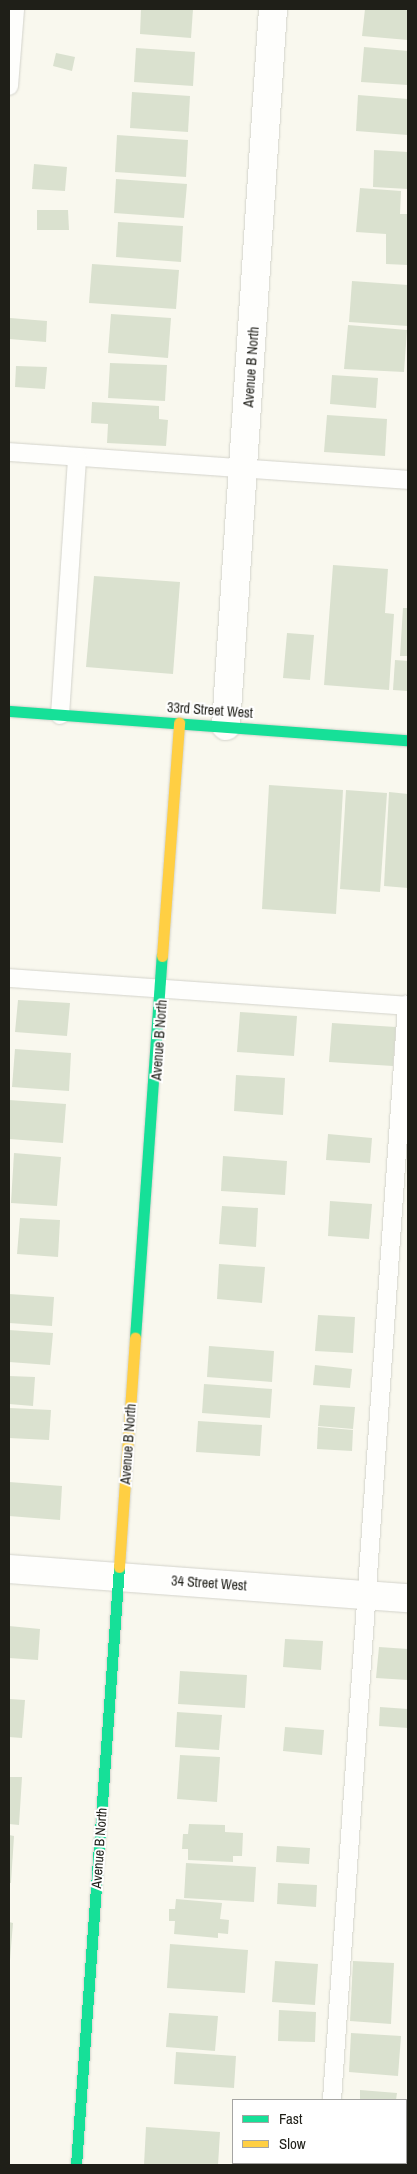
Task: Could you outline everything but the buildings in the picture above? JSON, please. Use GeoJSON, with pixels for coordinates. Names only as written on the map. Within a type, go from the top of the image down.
{"type":"FeatureCollection","features":[{"type":"Feature","properties":{"kind":"street","name":"Avenue B North"},"geometry":{"type":"LineString","coordinates":[[226,726],[245,470],[274,9]]}},
{"type":"Feature","properties":{"kind":"street","name":"33rd Street West"},"geometry":{"type":"LineString","coordinates":[[9,711],[408,740]]}},
{"type":"Feature","properties":{"kind":"street","name":"Avenue B North"},"geometry":{"type":"LineString","coordinates":[[76,2165],[118,1575],[163,987],[179,723]]}},
{"type":"Feature","properties":{"kind":"street","name":"34 Street West"},"geometry":{"type":"LineString","coordinates":[[9,1569],[118,1575],[408,1598]]}},
{"type":"Feature","properties":{"kind":"lane"},"geometry":{"type":"LineString","coordinates":[[9,86],[15,9]]}},
{"type":"Feature","properties":{"kind":"lane"},"geometry":{"type":"LineString","coordinates":[[9,452],[408,480]]}},
{"type":"Feature","properties":{"kind":"lane"},"geometry":{"type":"LineString","coordinates":[[60,716],[77,458]]}},
{"type":"Feature","properties":{"kind":"lane"},"geometry":{"type":"LineString","coordinates":[[9,978],[163,987],[408,1006],[369,1595],[332,2099]]}},
{"type":"Feature","properties":{"kind":"traffic: fast"},"geometry":{"type":"LineString","coordinates":[[9,711],[408,740]]}},
{"type":"Feature","properties":{"kind":"traffic: fast"},"geometry":{"type":"LineString","coordinates":[[135,1338],[162,956]]}},
{"type":"Feature","properties":{"kind":"traffic: fast"},"geometry":{"type":"LineString","coordinates":[[76,2165],[119,1567]]}},
{"type":"Feature","properties":{"kind":"traffic: slow"},"geometry":{"type":"LineString","coordinates":[[162,956],[179,723]]}},
{"type":"Feature","properties":{"kind":"traffic: slow"},"geometry":{"type":"LineString","coordinates":[[119,1567],[135,1338]]}}]}
